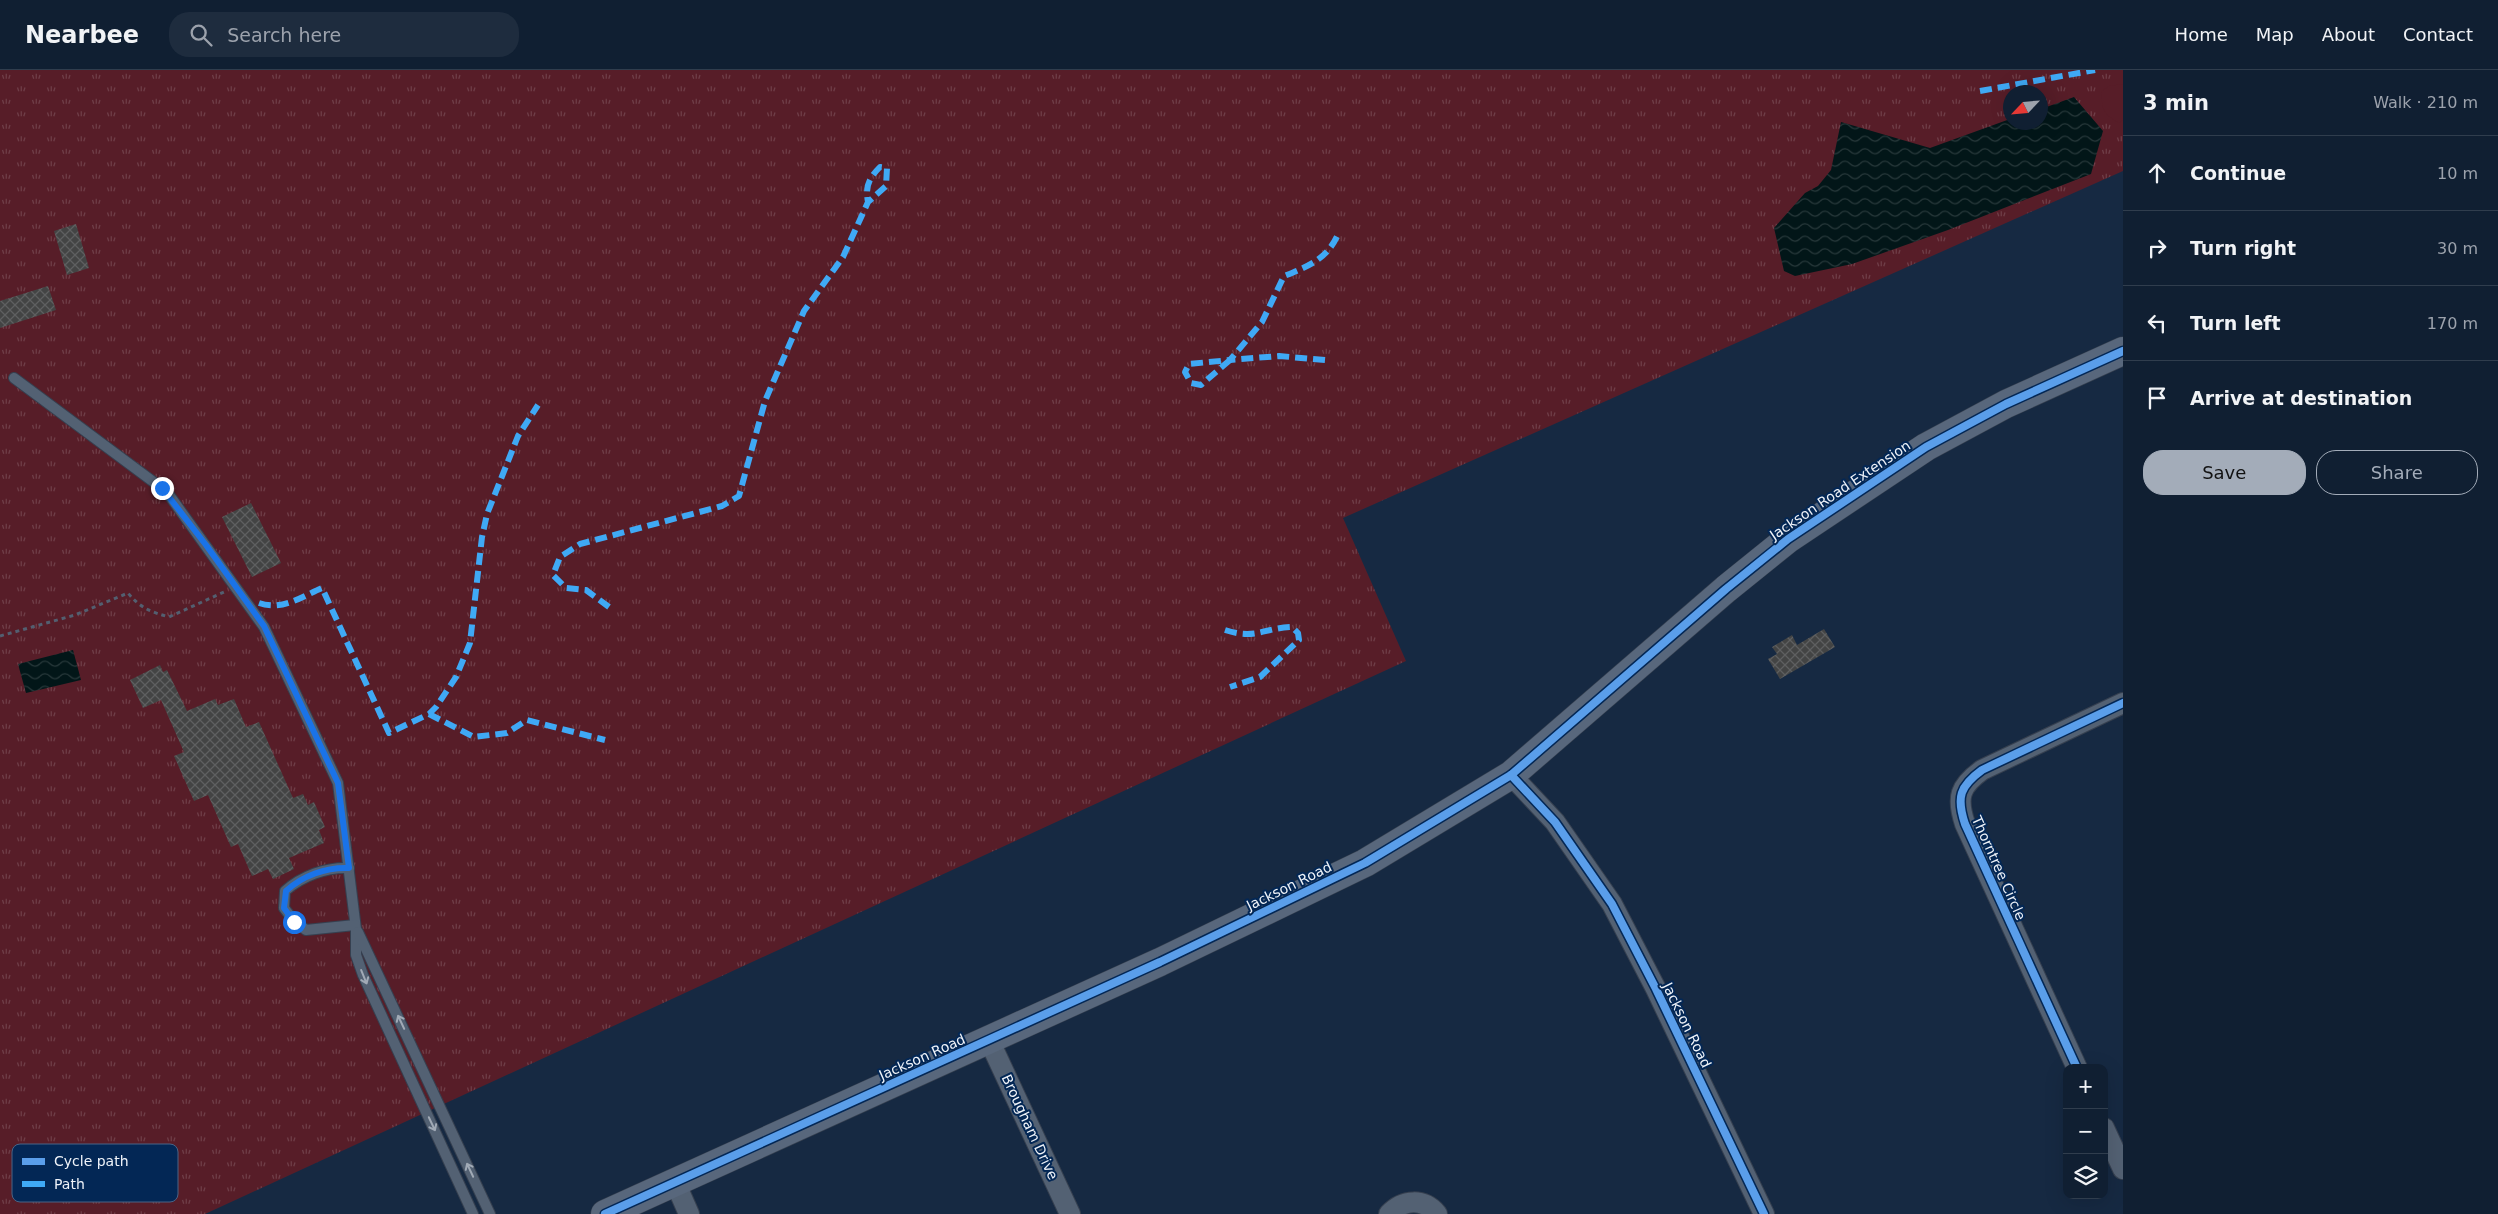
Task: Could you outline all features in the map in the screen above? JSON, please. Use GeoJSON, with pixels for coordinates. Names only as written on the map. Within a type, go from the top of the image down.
{"type":"FeatureCollection","features":[{"type":"Feature","properties":{"kind":"street","name":"Jackson Road Extension"},"geometry":{"type":"LineString","coordinates":[[1511,775],[1726,589],[1788,539],[1926,447],[2006,404],[2123,351]]}},
{"type":"Feature","properties":{"kind":"street","name":"Thorntree Circle"},"geometry":{"type":"LineString","coordinates":[[2074,1064],[1965,824],[1959,802],[1962,789],[1969,779],[1982,770],[2123,703]]}},
{"type":"Feature","properties":{"kind":"street","name":"Jackson Road"},"geometry":{"type":"LineString","coordinates":[[605,1214],[1160,962],[1365,863],[1511,775],[1555,822],[1612,904],[1656,988],[1764,1214]]}},
{"type":"Feature","properties":{"kind":"street","name":"Brougham Drive"},"geometry":{"type":"LineString","coordinates":[[989,1040],[1070,1214]]}},
{"type":"Feature","properties":{"kind":"street"},"geometry":{"type":"LineString","coordinates":[[2108,1137],[2123,1169]]}},
{"type":"Feature","properties":{"kind":"street"},"geometry":{"type":"LineString","coordinates":[[674,1182],[689,1214]]}},
{"type":"Feature","properties":{"kind":"street"},"geometry":{"type":"LineString","coordinates":[[1390,1214],[1398,1206],[1407,1202],[1427,1205],[1437,1214]]}},
{"type":"Feature","properties":{"kind":"lane"},"geometry":{"type":"LineString","coordinates":[[14,378],[167,492],[264,626],[338,783],[356,927],[356,955],[362,976],[473,1214]]}},
{"type":"Feature","properties":{"kind":"lane"},"geometry":{"type":"LineString","coordinates":[[349,868],[326,870],[295,882],[286,891],[284,908],[294,922],[306,930],[325,927],[356,927]]}},
{"type":"Feature","properties":{"kind":"lane"},"geometry":{"type":"LineString","coordinates":[[356,927],[490,1214]]}},
{"type":"Feature","properties":{"kind":"path"},"geometry":{"type":"LineString","coordinates":[[0,636],[75,615],[128,593],[138,605],[169,617],[225,592]]}},
{"type":"Feature","properties":{"kind":"green space"},"geometry":{"type":"Polygon","coordinates":[[[0,70],[2123,70],[2123,171],[1343,518],[1406,661],[205,1214],[0,1214],[0,70]]]}},
{"type":"Feature","properties":{"kind":"green space"},"geometry":{"type":"Polygon","coordinates":[[[2123,84],[2123,120],[2119,123],[2109,117],[2104,110],[2102,91],[2109,86],[2123,84]]]}},
{"type":"Feature","properties":{"kind":"water"},"geometry":{"type":"Polygon","coordinates":[[[2074,97],[2103,131],[2091,174],[1948,230],[1852,264],[1795,276],[1784,271],[1774,228],[1805,193],[1818,186],[1831,170],[1841,122],[1930,148],[2003,122],[2003,130],[2048,130],[2048,106],[2074,97]]]}},
{"type":"Feature","properties":{"kind":"water"},"geometry":{"type":"Polygon","coordinates":[[[73,650],[81,680],[26,693],[18,664],[73,650]]]}},
{"type":"Feature","properties":{"kind":"building"},"geometry":{"type":"Polygon","coordinates":[[[76,224],[89,268],[67,275],[54,231],[76,224]]]}},
{"type":"Feature","properties":{"kind":"building"},"geometry":{"type":"Polygon","coordinates":[[[48,286],[56,310],[0,328],[0,301],[48,286]]]}},
{"type":"Feature","properties":{"kind":"building"},"geometry":{"type":"Polygon","coordinates":[[[251,503],[281,563],[252,577],[222,517],[251,503]]]}},
{"type":"Feature","properties":{"kind":"building"},"geometry":{"type":"Polygon","coordinates":[[[1824,629],[1835,647],[1780,679],[1768,659],[1777,654],[1772,647],[1792,635],[1797,645],[1824,629]]]}},
{"type":"Feature","properties":{"kind":"building"},"geometry":{"type":"Polygon","coordinates":[[[160,665],[163,672],[167,670],[187,711],[215,699],[218,705],[234,699],[246,727],[259,722],[293,798],[303,794],[308,805],[314,802],[325,827],[319,830],[324,843],[289,858],[294,869],[273,879],[268,869],[252,876],[238,844],[231,847],[208,795],[194,801],[174,756],[184,752],[161,700],[143,708],[130,680],[160,665]]]}},
{"type":"Feature","properties":{"kind":"marked path"},"geometry":{"type":"LineString","coordinates":[[1980,91],[2095,70]]}},
{"type":"Feature","properties":{"kind":"marked path"},"geometry":{"type":"LineString","coordinates":[[609,607],[586,590],[566,588],[553,575],[560,557],[580,544],[722,506],[739,496],[765,401],[804,311],[843,257],[868,202],[886,186],[887,168],[880,167],[873,175],[867,191],[868,202]]}},
{"type":"Feature","properties":{"kind":"marked path"},"geometry":{"type":"LineString","coordinates":[[1325,360],[1279,356],[1230,360],[1262,322],[1284,276],[1302,269],[1317,260],[1329,249],[1339,232]]}},
{"type":"Feature","properties":{"kind":"marked path"},"geometry":{"type":"LineString","coordinates":[[1230,360],[1201,385],[1191,383],[1185,372],[1189,364],[1230,360]]}},
{"type":"Feature","properties":{"kind":"marked path"},"geometry":{"type":"LineString","coordinates":[[259,603],[267,605],[284,604],[322,588],[389,733],[429,714],[436,707],[456,677],[470,643],[482,537],[487,514],[518,436],[538,405]]}},
{"type":"Feature","properties":{"kind":"marked path"},"geometry":{"type":"LineString","coordinates":[[1225,630],[1252,634],[1292,627],[1298,633],[1299,640],[1260,677],[1230,687]]}},
{"type":"Feature","properties":{"kind":"marked path"},"geometry":{"type":"LineString","coordinates":[[429,714],[474,737],[507,733],[527,720],[605,740]]}},
{"type":"Feature","properties":{"kind":"cycle path"},"geometry":{"type":"LineString","coordinates":[[605,1214],[1160,962],[1365,863],[1511,775],[1726,589],[1788,539],[1926,447],[2006,404],[2123,351]]}},
{"type":"Feature","properties":{"kind":"cycle path"},"geometry":{"type":"LineString","coordinates":[[2075,1064],[1965,824],[1962,815],[1961,799],[1962,793],[1969,781],[1982,770],[2123,703]]}},
{"type":"Feature","properties":{"kind":"cycle path"},"geometry":{"type":"LineString","coordinates":[[1511,775],[1555,822],[1612,904],[1656,989],[1764,1214]]}},
{"type":"Feature","properties":{"kind":"route"},"geometry":{"type":"LineString","coordinates":[[162,488],[167,492],[264,626],[338,783],[349,868],[326,870],[295,882],[286,891],[284,908],[294,922]]}}]}
